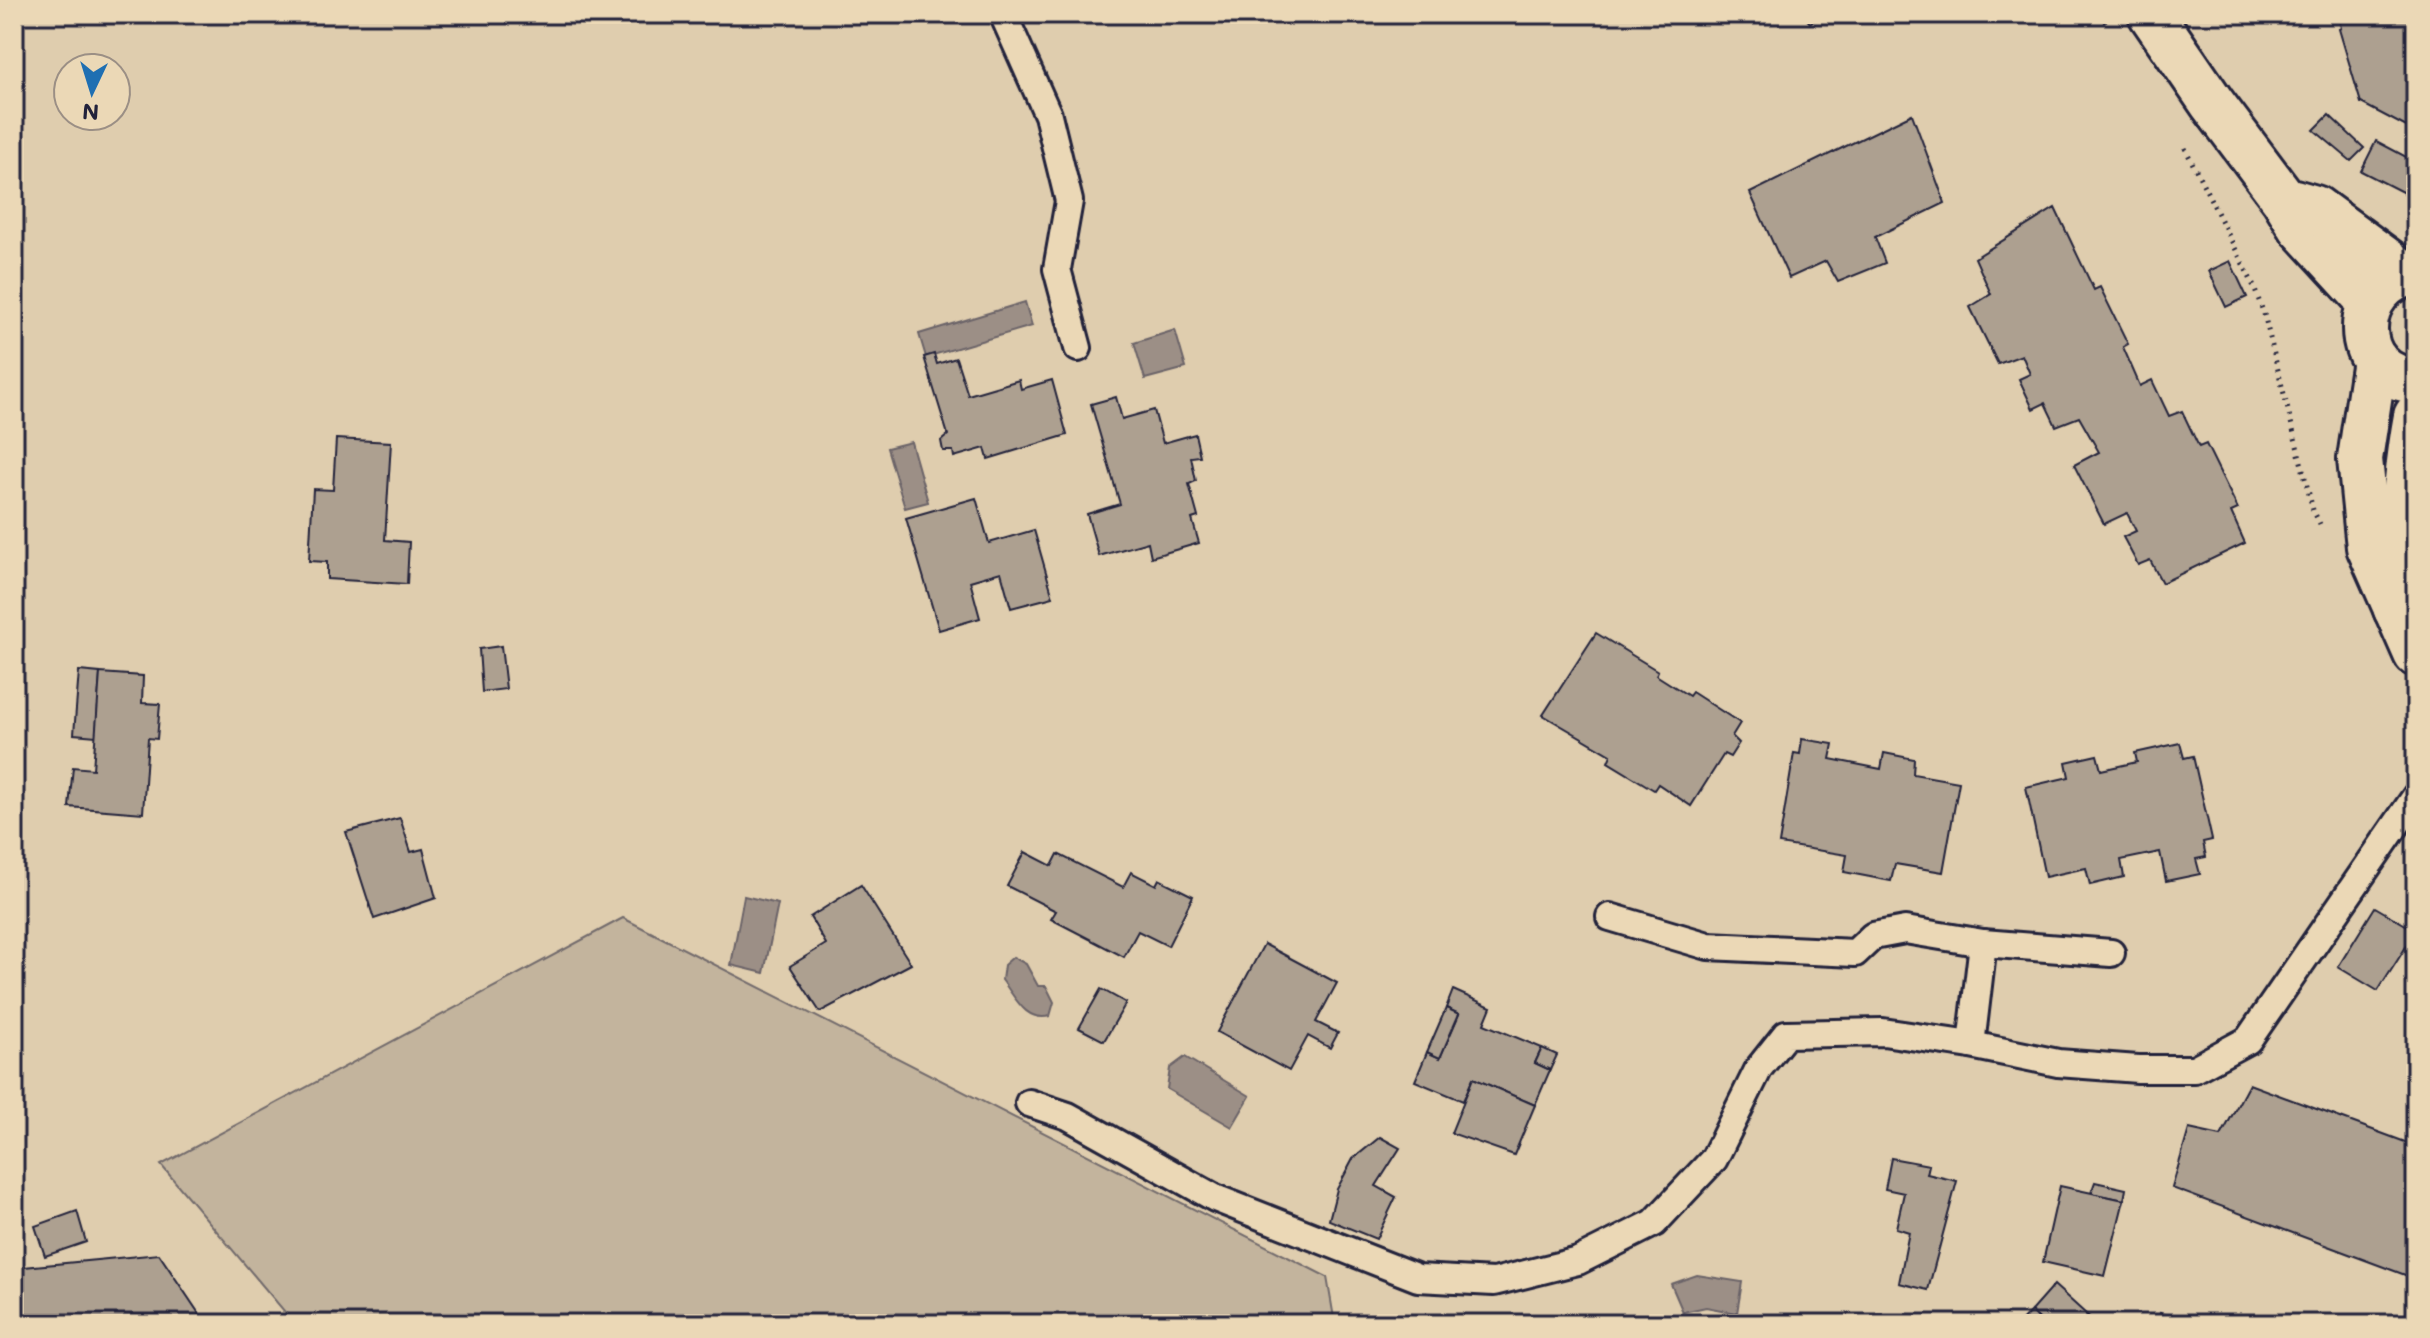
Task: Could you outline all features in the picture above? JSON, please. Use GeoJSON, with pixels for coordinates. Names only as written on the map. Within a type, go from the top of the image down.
{"type":"FeatureCollection","features":[{"type":"Feature","properties":{"kind":"street"},"geometry":{"type":"LineString","coordinates":[[2133,25],[2212,103],[2284,199],[2301,227],[2370,302]]}},
{"type":"Feature","properties":{"kind":"street"},"geometry":{"type":"LineString","coordinates":[[2284,199],[2315,208],[2410,273]]}},
{"type":"Feature","properties":{"kind":"street"},"geometry":{"type":"LineString","coordinates":[[2410,273],[2391,280],[2379,289],[2365,316],[2364,332],[2375,360],[2391,374],[2416,380]]}},
{"type":"Feature","properties":{"kind":"street"},"geometry":{"type":"LineString","coordinates":[[2375,360],[2360,459],[2369,547],[2416,654]]}},
{"type":"Feature","properties":{"kind":"street"},"geometry":{"type":"LineString","coordinates":[[2395,611],[2408,460],[2416,416]]}},
{"type":"Feature","properties":{"kind":"lane"},"geometry":{"type":"LineString","coordinates":[[1003,14],[1048,115],[1069,201],[1057,269],[1078,348]]}},
{"type":"Feature","properties":{"kind":"lane"},"geometry":{"type":"LineString","coordinates":[[1029,1103],[1068,1116],[1215,1198],[1404,1273],[1418,1278],[1494,1282],[1578,1261],[1654,1223],[1714,1159],[1759,1068],[1786,1034],[1883,1032],[1971,1045],[2058,1063],[2138,1069],[2194,1069],[2248,1040],[2416,796]]}},
{"type":"Feature","properties":{"kind":"lane"},"geometry":{"type":"LineString","coordinates":[[1610,917],[1708,946],[1855,953],[1873,936],[1905,930],[1983,943],[2111,953]]}},
{"type":"Feature","properties":{"kind":"lane"},"geometry":{"type":"LineString","coordinates":[[1971,1045],[1983,943]]}},
{"type":"Feature","properties":{"kind":"path"},"geometry":{"type":"LineString","coordinates":[[2100,14],[2133,25]]}},
{"type":"Feature","properties":{"kind":"path"},"geometry":{"type":"LineString","coordinates":[[2180,140],[2197,166],[2264,314],[2313,510],[2323,531]]}},
{"type":"Feature","properties":{"kind":"shaded area"},"geometry":{"type":"Polygon","coordinates":[[[1025,302],[1032,326],[926,357],[919,334],[1025,302]]]}},
{"type":"Feature","properties":{"kind":"shaded area"},"geometry":{"type":"Polygon","coordinates":[[[1175,330],[1186,368],[1145,379],[1134,343],[1175,330]]]}},
{"type":"Feature","properties":{"kind":"shaded area"},"geometry":{"type":"Polygon","coordinates":[[[911,442],[928,502],[905,508],[887,448],[911,442]]]}},
{"type":"Feature","properties":{"kind":"shaded area"},"geometry":{"type":"Polygon","coordinates":[[[744,896],[778,904],[764,973],[731,965],[744,896]]]}},
{"type":"Feature","properties":{"kind":"shaded area"},"geometry":{"type":"Polygon","coordinates":[[[623,918],[1327,1277],[1335,1324],[295,1324],[161,1165],[623,918]]]}},
{"type":"Feature","properties":{"kind":"shaded area"},"geometry":{"type":"Polygon","coordinates":[[[1013,957],[1026,964],[1038,986],[1046,986],[1054,1002],[1050,1016],[1041,1017],[1028,1012],[1002,980],[1004,965],[1013,957]]]}},
{"type":"Feature","properties":{"kind":"shaded area"},"geometry":{"type":"Polygon","coordinates":[[[1185,1057],[1250,1096],[1232,1127],[1167,1089],[1170,1068],[1185,1057]]]}},
{"type":"Feature","properties":{"kind":"shaded area"},"geometry":{"type":"Polygon","coordinates":[[[1697,1275],[1742,1282],[1737,1313],[1706,1307],[1683,1312],[1671,1284],[1697,1275]]]}},
{"type":"Feature","properties":{"kind":"building"},"geometry":{"type":"Polygon","coordinates":[[[1803,14],[1822,14],[1810,23],[1803,14]]]}},
{"type":"Feature","properties":{"kind":"building"},"geometry":{"type":"Polygon","coordinates":[[[2338,14],[2416,14],[2416,132],[2361,103],[2339,29],[2338,14]]]}},
{"type":"Feature","properties":{"kind":"building"},"geometry":{"type":"Polygon","coordinates":[[[1912,114],[1945,203],[1875,237],[1885,263],[1838,282],[1826,261],[1789,278],[1750,193],[1912,114]]]}},
{"type":"Feature","properties":{"kind":"building"},"geometry":{"type":"Polygon","coordinates":[[[2329,115],[2364,148],[2351,161],[2314,130],[2329,115]]]}},
{"type":"Feature","properties":{"kind":"building"},"geometry":{"type":"Polygon","coordinates":[[[2376,141],[2416,162],[2416,199],[2361,171],[2376,141]]]}},
{"type":"Feature","properties":{"kind":"building"},"geometry":{"type":"Polygon","coordinates":[[[2055,208],[2094,290],[2100,287],[2128,344],[2123,347],[2140,386],[2152,380],[2169,416],[2182,411],[2199,447],[2206,444],[2238,509],[2231,512],[2245,543],[2162,583],[2150,560],[2138,565],[2123,537],[2136,531],[2127,513],[2104,524],[2074,465],[2099,452],[2079,417],[2056,426],[2045,403],[2033,409],[2019,379],[2030,374],[2022,355],[1998,364],[1970,307],[1991,294],[1975,258],[2055,208]]]}},
{"type":"Feature","properties":{"kind":"building"},"geometry":{"type":"Polygon","coordinates":[[[2230,261],[2247,297],[2226,307],[2209,271],[2230,261]]]}},
{"type":"Feature","properties":{"kind":"building"},"geometry":{"type":"Polygon","coordinates":[[[934,354],[937,364],[956,358],[968,395],[1019,380],[1021,389],[1052,380],[1067,435],[988,459],[985,448],[954,457],[953,451],[943,451],[941,441],[948,435],[924,357],[934,354]]]}},
{"type":"Feature","properties":{"kind":"building"},"geometry":{"type":"Polygon","coordinates":[[[1116,397],[1122,419],[1154,410],[1163,443],[1195,434],[1200,456],[1191,457],[1196,481],[1189,484],[1198,517],[1192,519],[1199,543],[1151,557],[1148,542],[1099,556],[1087,514],[1120,504],[1091,404],[1116,397]]]}},
{"type":"Feature","properties":{"kind":"building"},"geometry":{"type":"Polygon","coordinates":[[[336,439],[391,442],[385,540],[409,542],[407,584],[327,579],[327,562],[309,561],[313,489],[333,490],[336,439]]]}},
{"type":"Feature","properties":{"kind":"building"},"geometry":{"type":"Polygon","coordinates":[[[976,498],[989,543],[1034,530],[1053,597],[1011,608],[1001,572],[970,581],[980,618],[939,630],[906,518],[976,498]]]}},
{"type":"Feature","properties":{"kind":"building"},"geometry":{"type":"Polygon","coordinates":[[[1596,633],[1658,671],[1656,675],[1689,696],[1692,692],[1740,723],[1732,736],[1739,743],[1730,757],[1724,754],[1691,806],[1658,784],[1654,790],[1608,762],[1611,755],[1543,715],[1596,633]]]}},
{"type":"Feature","properties":{"kind":"building"},"geometry":{"type":"Polygon","coordinates":[[[501,646],[506,689],[482,692],[479,649],[501,646]]]}},
{"type":"Feature","properties":{"kind":"building"},"geometry":{"type":"Polygon","coordinates":[[[79,671],[100,673],[96,736],[74,734],[79,671]]]}},
{"type":"Feature","properties":{"kind":"building"},"geometry":{"type":"Polygon","coordinates":[[[100,673],[143,676],[142,703],[160,704],[157,739],[148,738],[143,813],[69,807],[73,767],[93,769],[100,673]]]}},
{"type":"Feature","properties":{"kind":"building"},"geometry":{"type":"Polygon","coordinates":[[[1802,739],[1833,744],[1830,759],[1881,769],[1884,753],[1914,759],[1913,774],[1959,782],[1943,872],[1895,864],[1891,881],[1844,872],[1847,855],[1779,844],[1794,753],[1800,754],[1802,739]]]}},
{"type":"Feature","properties":{"kind":"building"},"geometry":{"type":"Polygon","coordinates":[[[2180,743],[2184,758],[2193,756],[2212,840],[2203,842],[2206,857],[2196,859],[2200,874],[2166,881],[2160,852],[2121,860],[2124,877],[2090,885],[2086,868],[2045,877],[2026,787],[2069,777],[2066,762],[2097,755],[2101,770],[2137,762],[2135,753],[2180,743]]]}},
{"type":"Feature","properties":{"kind":"building"},"geometry":{"type":"Polygon","coordinates":[[[400,818],[411,852],[423,849],[436,898],[374,919],[346,832],[400,818]]]}},
{"type":"Feature","properties":{"kind":"building"},"geometry":{"type":"Polygon","coordinates":[[[1025,852],[1052,866],[1058,854],[1123,887],[1131,872],[1156,885],[1159,879],[1193,896],[1168,946],[1138,931],[1124,957],[1051,919],[1056,911],[1007,886],[1025,852]]]}},
{"type":"Feature","properties":{"kind":"building"},"geometry":{"type":"Polygon","coordinates":[[[861,885],[911,964],[820,1012],[790,966],[826,944],[810,917],[861,885]]]}},
{"type":"Feature","properties":{"kind":"building"},"geometry":{"type":"Polygon","coordinates":[[[2375,907],[2416,931],[2378,991],[2338,967],[2375,907]]]}},
{"type":"Feature","properties":{"kind":"building"},"geometry":{"type":"Polygon","coordinates":[[[1264,944],[1337,983],[1316,1022],[1338,1033],[1330,1048],[1308,1036],[1289,1071],[1217,1032],[1264,944]]]}},
{"type":"Feature","properties":{"kind":"building"},"geometry":{"type":"Polygon","coordinates":[[[1101,989],[1126,1003],[1104,1041],[1079,1028],[1101,989]]]}},
{"type":"Feature","properties":{"kind":"building"},"geometry":{"type":"Polygon","coordinates":[[[1453,990],[1491,1007],[1484,1024],[1542,1048],[1535,1063],[1550,1070],[1535,1105],[1473,1078],[1463,1101],[1415,1081],[1427,1052],[1440,1058],[1459,1014],[1446,1008],[1453,990]]]}},
{"type":"Feature","properties":{"kind":"building"},"geometry":{"type":"Polygon","coordinates":[[[1446,1008],[1459,1014],[1440,1058],[1427,1052],[1446,1008]]]}},
{"type":"Feature","properties":{"kind":"building"},"geometry":{"type":"Polygon","coordinates":[[[1542,1048],[1557,1055],[1550,1070],[1535,1063],[1542,1048]]]}},
{"type":"Feature","properties":{"kind":"building"},"geometry":{"type":"Polygon","coordinates":[[[1473,1078],[1535,1105],[1514,1155],[1451,1133],[1473,1078]]]}},
{"type":"Feature","properties":{"kind":"building"},"geometry":{"type":"Polygon","coordinates":[[[2249,1084],[2416,1146],[2416,1279],[2172,1188],[2189,1129],[2221,1136],[2249,1084]]]}},
{"type":"Feature","properties":{"kind":"building"},"geometry":{"type":"Polygon","coordinates":[[[1380,1137],[1400,1148],[1376,1186],[1396,1197],[1376,1239],[1329,1220],[1337,1189],[1353,1159],[1380,1137]]]}},
{"type":"Feature","properties":{"kind":"building"},"geometry":{"type":"Polygon","coordinates":[[[1891,1158],[1929,1165],[1927,1174],[1957,1181],[1928,1290],[1899,1283],[1909,1232],[1896,1228],[1904,1193],[1885,1189],[1891,1158]]]}},
{"type":"Feature","properties":{"kind":"building"},"geometry":{"type":"Polygon","coordinates":[[[2095,1182],[2126,1189],[2124,1200],[2091,1193],[2095,1182]]]}},
{"type":"Feature","properties":{"kind":"building"},"geometry":{"type":"Polygon","coordinates":[[[2060,1186],[2124,1200],[2105,1276],[2043,1262],[2060,1186]]]}},
{"type":"Feature","properties":{"kind":"building"},"geometry":{"type":"Polygon","coordinates":[[[77,1211],[86,1242],[45,1256],[35,1226],[77,1211]]]}},
{"type":"Feature","properties":{"kind":"building"},"geometry":{"type":"Polygon","coordinates":[[[159,1254],[206,1324],[14,1324],[14,1268],[159,1254]]]}},
{"type":"Feature","properties":{"kind":"building"},"geometry":{"type":"Polygon","coordinates":[[[2054,1285],[2097,1324],[2044,1324],[2031,1311],[2054,1285]]]}},
{"type":"Feature","properties":{"kind":"building"},"geometry":{"type":"Polygon","coordinates":[[[2031,1311],[2044,1324],[2019,1324],[2031,1311]]]}},
{"type":"Feature","properties":{"kind":"building"},"geometry":{"type":"Polygon","coordinates":[[[2160,1313],[2187,1324],[2156,1324],[2160,1313]]]}}]}
